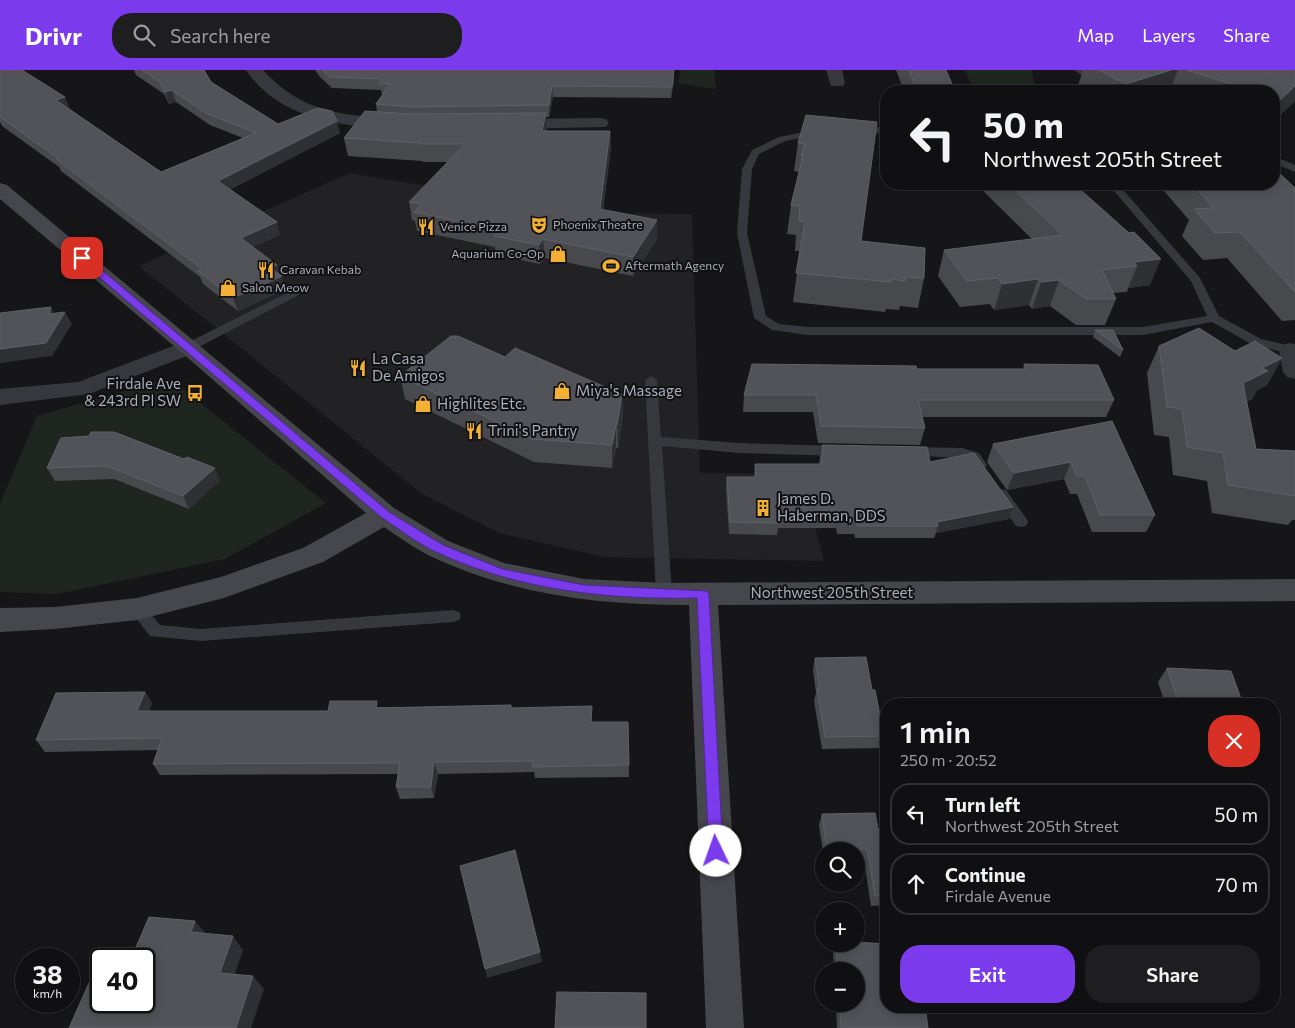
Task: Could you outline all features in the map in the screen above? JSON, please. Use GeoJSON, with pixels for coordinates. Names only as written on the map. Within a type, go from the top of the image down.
{"type":"FeatureCollection","features":[{"type":"Feature","properties":{"kind":"street"},"geometry":{"type":"LineString","coordinates":[[254,70],[273,90],[303,109],[359,121],[414,125]]}},
{"type":"Feature","properties":{"kind":"street"},"geometry":{"type":"LineString","coordinates":[[492,124],[600,123]]}},
{"type":"Feature","properties":{"kind":"street","name":"Northwest 205th Street"},"geometry":{"type":"LineString","coordinates":[[2,193],[189,347],[385,515],[438,548],[500,573],[584,590],[664,594],[1295,590]]}},
{"type":"Feature","properties":{"kind":"street"},"geometry":{"type":"LineString","coordinates":[[0,397],[82,389],[189,347]]}},
{"type":"Feature","properties":{"kind":"street"},"geometry":{"type":"LineString","coordinates":[[1293,350],[1295,372]]}},
{"type":"Feature","properties":{"kind":"street"},"geometry":{"type":"LineString","coordinates":[[0,620],[55,618],[137,609],[224,587],[314,554],[385,515]]}},
{"type":"Feature","properties":{"kind":"street"},"geometry":{"type":"LineString","coordinates":[[703,594],[725,1028]]}},
{"type":"Feature","properties":{"kind":"lane"},"geometry":{"type":"LineString","coordinates":[[1078,70],[1100,85]]}},
{"type":"Feature","properties":{"kind":"lane"},"geometry":{"type":"LineString","coordinates":[[848,131],[880,130]]}},
{"type":"Feature","properties":{"kind":"lane"},"geometry":{"type":"LineString","coordinates":[[830,131],[782,139],[755,152],[747,169],[742,233],[760,318],[776,327],[808,331],[1143,331],[1214,318]]}},
{"type":"Feature","properties":{"kind":"lane"},"geometry":{"type":"LineString","coordinates":[[1280,162],[1295,169]]}},
{"type":"Feature","properties":{"kind":"lane"},"geometry":{"type":"LineString","coordinates":[[1118,190],[1196,280],[1214,318],[1257,342],[1293,350]]}},
{"type":"Feature","properties":{"kind":"lane"},"geometry":{"type":"LineString","coordinates":[[189,347],[293,294]]}},
{"type":"Feature","properties":{"kind":"lane"},"geometry":{"type":"LineString","coordinates":[[651,380],[664,594]]}},
{"type":"Feature","properties":{"kind":"lane"},"geometry":{"type":"LineString","coordinates":[[655,441],[739,448],[855,451]]}},
{"type":"Feature","properties":{"kind":"lane"},"geometry":{"type":"LineString","coordinates":[[894,452],[962,453],[974,456],[1021,522]]}},
{"type":"Feature","properties":{"kind":"lane"},"geometry":{"type":"LineString","coordinates":[[137,609],[156,631],[201,635],[453,616]]}},
{"type":"Feature","properties":{"kind":"shaded area"},"geometry":{"type":"Polygon","coordinates":[[[681,70],[714,70],[716,89],[678,83],[681,70]]]}},
{"type":"Feature","properties":{"kind":"shaded area"},"geometry":{"type":"Polygon","coordinates":[[[964,70],[1032,70],[1034,85],[972,85],[964,70]]]}},
{"type":"Feature","properties":{"kind":"shaded area"},"geometry":{"type":"Polygon","coordinates":[[[350,173],[588,213],[692,214],[700,473],[801,474],[824,561],[604,557],[499,533],[422,494],[139,266],[350,173]]]}},
{"type":"Feature","properties":{"kind":"shaded area"},"geometry":{"type":"Polygon","coordinates":[[[169,378],[326,503],[225,559],[57,594],[0,592],[0,504],[37,416],[169,378]]]}},
{"type":"Feature","properties":{"kind":"building"},"geometry":{"type":"Polygon","coordinates":[[[0,70],[22,70],[65,97],[56,100],[161,172],[256,133],[206,113],[172,90],[165,92],[160,82],[142,70],[204,70],[211,82],[278,124],[318,108],[332,111],[337,121],[218,181],[277,222],[241,238],[277,265],[270,268],[282,276],[233,298],[198,271],[202,269],[56,159],[58,158],[0,117],[0,70]]]}},
{"type":"Feature","properties":{"kind":"building"},"geometry":{"type":"Polygon","coordinates":[[[322,70],[674,70],[672,87],[552,86],[549,105],[412,107],[376,104],[390,84],[379,84],[382,79],[330,77],[322,70]]]}},
{"type":"Feature","properties":{"kind":"building"},"geometry":{"type":"Polygon","coordinates":[[[909,70],[946,70],[952,85],[915,85],[909,70]]]}},
{"type":"Feature","properties":{"kind":"building"},"geometry":{"type":"Polygon","coordinates":[[[1099,70],[1171,70],[1126,84],[1099,70]]]}},
{"type":"Feature","properties":{"kind":"building"},"geometry":{"type":"Polygon","coordinates":[[[1187,70],[1295,70],[1295,86],[1280,100],[1280,85],[1235,85],[1187,70]]]}},
{"type":"Feature","properties":{"kind":"building"},"geometry":{"type":"Polygon","coordinates":[[[365,111],[411,114],[546,113],[542,131],[610,131],[600,209],[657,220],[633,257],[543,239],[539,245],[494,236],[499,230],[414,212],[422,204],[409,202],[465,144],[420,144],[344,138],[365,111]]]}},
{"type":"Feature","properties":{"kind":"building"},"geometry":{"type":"Polygon","coordinates":[[[806,115],[877,122],[861,241],[925,248],[924,278],[905,277],[905,281],[891,279],[891,282],[796,273],[805,222],[799,221],[800,206],[791,205],[805,144],[798,143],[806,115]]]}},
{"type":"Feature","properties":{"kind":"building"},"geometry":{"type":"Polygon","coordinates":[[[1280,174],[1295,188],[1295,292],[1240,232],[1215,233],[1194,209],[1214,208],[1197,190],[1280,190],[1280,174]]]}},
{"type":"Feature","properties":{"kind":"building"},"geometry":{"type":"Polygon","coordinates":[[[1014,190],[1081,190],[1129,233],[1134,232],[1161,259],[1134,262],[1137,266],[1102,270],[1116,299],[1086,299],[1059,280],[1041,282],[1038,279],[1002,284],[998,278],[967,281],[944,250],[1063,235],[1014,190]]]}},
{"type":"Feature","properties":{"kind":"building"},"geometry":{"type":"Polygon","coordinates":[[[51,307],[49,314],[65,312],[46,343],[0,349],[0,313],[51,307]]]}},
{"type":"Feature","properties":{"kind":"building"},"geometry":{"type":"Polygon","coordinates":[[[1199,328],[1235,351],[1255,341],[1282,358],[1262,368],[1268,371],[1243,383],[1256,449],[1295,451],[1295,496],[1228,485],[1223,453],[1187,447],[1182,409],[1167,407],[1159,346],[1199,328]]]}},
{"type":"Feature","properties":{"kind":"building"},"geometry":{"type":"Polygon","coordinates":[[[1095,330],[1113,330],[1123,350],[1095,330]]]}},
{"type":"Feature","properties":{"kind":"building"},"geometry":{"type":"Polygon","coordinates":[[[451,336],[458,336],[505,357],[515,348],[603,386],[602,392],[622,394],[612,445],[532,439],[400,376],[451,336]]]}},
{"type":"Feature","properties":{"kind":"building"},"geometry":{"type":"Polygon","coordinates":[[[752,364],[916,366],[917,369],[1026,369],[1024,364],[1098,365],[1114,400],[918,400],[925,428],[821,426],[816,395],[744,395],[752,364]]]}},
{"type":"Feature","properties":{"kind":"building"},"geometry":{"type":"Polygon","coordinates":[[[1112,421],[1155,515],[1100,515],[1085,476],[1077,476],[1071,462],[1014,473],[993,444],[1112,421]]]}},
{"type":"Feature","properties":{"kind":"building"},"geometry":{"type":"Polygon","coordinates":[[[91,432],[114,432],[184,459],[187,457],[215,468],[183,496],[107,466],[47,468],[61,438],[89,436],[91,432]]]}},
{"type":"Feature","properties":{"kind":"building"},"geometry":{"type":"Polygon","coordinates":[[[822,445],[927,447],[930,462],[974,453],[1013,507],[937,522],[938,526],[857,526],[857,522],[840,522],[839,516],[777,516],[778,523],[730,522],[727,477],[756,477],[755,464],[822,464],[822,445]]]}},
{"type":"Feature","properties":{"kind":"building"},"geometry":{"type":"Polygon","coordinates":[[[866,657],[872,690],[875,690],[880,716],[880,736],[825,737],[817,689],[820,689],[815,658],[866,657]]]}},
{"type":"Feature","properties":{"kind":"building"},"geometry":{"type":"Polygon","coordinates":[[[1167,668],[1231,671],[1241,698],[1177,698],[1167,668]]]}},
{"type":"Feature","properties":{"kind":"building"},"geometry":{"type":"Polygon","coordinates":[[[145,692],[137,711],[328,711],[330,701],[377,701],[376,708],[511,705],[511,708],[592,706],[591,722],[628,722],[629,765],[533,767],[533,761],[434,762],[431,787],[396,787],[400,763],[153,764],[162,738],[36,740],[56,693],[145,692]]]}},
{"type":"Feature","properties":{"kind":"building"},"geometry":{"type":"Polygon","coordinates":[[[875,813],[878,829],[880,829],[880,896],[875,896],[865,842],[826,842],[822,814],[875,813]]]}},
{"type":"Feature","properties":{"kind":"building"},"geometry":{"type":"Polygon","coordinates":[[[515,850],[540,952],[485,969],[460,866],[515,850]]]}},
{"type":"Feature","properties":{"kind":"building"},"geometry":{"type":"Polygon","coordinates":[[[149,917],[195,921],[191,932],[233,936],[220,973],[253,976],[236,1028],[69,1028],[76,1013],[80,1013],[80,1003],[90,981],[90,1013],[155,1013],[155,948],[136,948],[149,917]]]}},
{"type":"Feature","properties":{"kind":"building"},"geometry":{"type":"Polygon","coordinates":[[[865,943],[880,944],[880,1013],[926,1013],[928,1028],[841,1028],[840,1012],[865,1012],[865,962],[837,962],[837,952],[865,952],[865,943]]]}},
{"type":"Feature","properties":{"kind":"building"},"geometry":{"type":"Polygon","coordinates":[[[557,992],[646,993],[646,1028],[555,1028],[557,992]]]}},
{"type":"Feature","properties":{"kind":"place","name":"Phoenix Theatre"},"geometry":{"type":"Point","coordinates":[539,225]}},
{"type":"Feature","properties":{"kind":"place","name":"Venice Pizza"},"geometry":{"type":"Point","coordinates":[426,227]}},
{"type":"Feature","properties":{"kind":"place","name":"Aquarium Co-Op"},"geometry":{"type":"Point","coordinates":[558,254]}},
{"type":"Feature","properties":{"kind":"place","name":"Aftermath Agency"},"geometry":{"type":"Point","coordinates":[611,266]}},
{"type":"Feature","properties":{"kind":"place","name":"Caravan Kebab"},"geometry":{"type":"Point","coordinates":[266,270]}},
{"type":"Feature","properties":{"kind":"place","name":"Salon Meow"},"geometry":{"type":"Point","coordinates":[228,288]}},
{"type":"Feature","properties":{"kind":"place","name":"La Casa De Amigos"},"geometry":{"type":"Point","coordinates":[358,368]}},
{"type":"Feature","properties":{"kind":"place","name":"Miya's Massage"},"geometry":{"type":"Point","coordinates":[562,391]}},
{"type":"Feature","properties":{"kind":"place","name":"Firdale Ave & 243rd Pl SW"},"geometry":{"type":"Point","coordinates":[195,393]}},
{"type":"Feature","properties":{"kind":"place","name":"Highlites Etc."},"geometry":{"type":"Point","coordinates":[423,404]}},
{"type":"Feature","properties":{"kind":"place","name":"Trini's Pantry"},"geometry":{"type":"Point","coordinates":[474,431]}},
{"type":"Feature","properties":{"kind":"place","name":"James D. Haberman, DDS"},"geometry":{"type":"Point","coordinates":[763,508]}},
{"type":"Feature","properties":{"kind":"route"},"geometry":{"type":"LineString","coordinates":[[82,258],[385,515],[438,548],[500,573],[584,590],[703,594],[716,851]]}}]}
